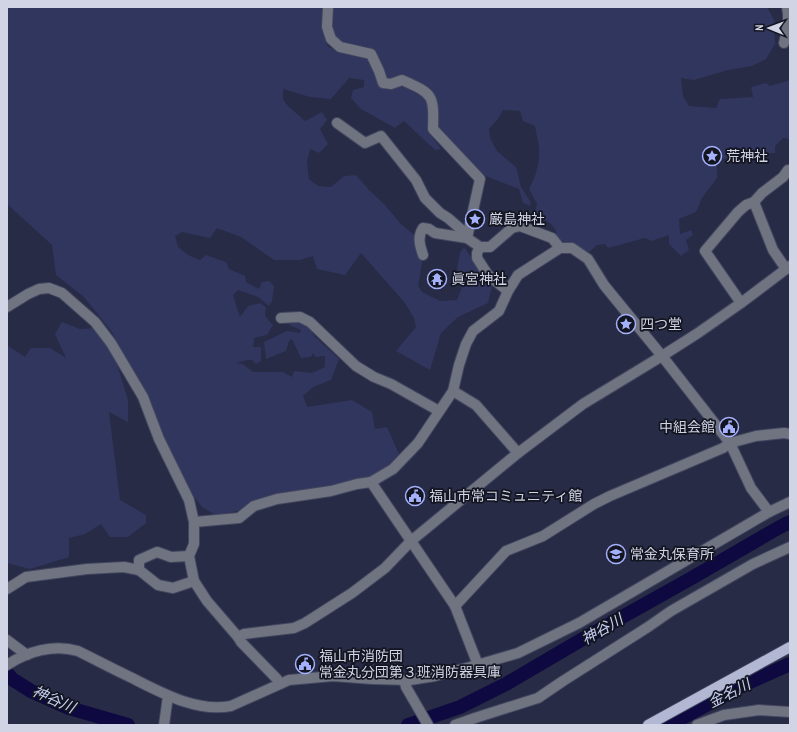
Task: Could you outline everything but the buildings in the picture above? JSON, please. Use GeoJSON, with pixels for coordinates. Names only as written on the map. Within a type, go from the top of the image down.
{"type":"FeatureCollection","features":[{"type":"Feature","properties":{"kind":"main road"},"geometry":{"type":"LineString","coordinates":[[648,725],[790,647]]}},
{"type":"Feature","properties":{"kind":"street"},"geometry":{"type":"LineString","coordinates":[[328,7],[327,27],[331,39],[340,47],[370,54],[379,71],[383,83],[391,84],[402,80],[422,90],[430,96],[434,109],[433,129],[480,180],[468,238]]}},
{"type":"Feature","properties":{"kind":"street"},"geometry":{"type":"LineString","coordinates":[[784,43],[788,31],[787,7]]}},
{"type":"Feature","properties":{"kind":"street"},"geometry":{"type":"LineString","coordinates":[[337,123],[365,143],[381,136],[416,180],[425,198],[440,213],[464,232],[468,238],[480,247],[490,247],[512,228],[520,226],[552,238],[560,248]]}},
{"type":"Feature","properties":{"kind":"street"},"geometry":{"type":"LineString","coordinates":[[741,303],[705,251],[738,212],[746,205],[754,202],[762,193],[783,177],[788,170]]}},
{"type":"Feature","properties":{"kind":"street"},"geometry":{"type":"LineString","coordinates":[[238,637],[244,634],[294,628],[305,623],[352,593],[385,568],[411,541],[518,453],[583,404],[698,333],[741,303],[788,267],[773,250],[754,202]]}},
{"type":"Feature","properties":{"kind":"street"},"geometry":{"type":"LineString","coordinates":[[423,255],[419,233],[423,228],[429,229],[435,233],[468,238]]}},
{"type":"Feature","properties":{"kind":"street"},"geometry":{"type":"LineString","coordinates":[[480,247],[477,258],[488,275],[508,291]]}},
{"type":"Feature","properties":{"kind":"street"},"geometry":{"type":"LineString","coordinates":[[194,522],[239,518],[254,506],[277,499],[331,491],[357,484],[372,482],[393,469],[418,443],[453,391],[463,351],[473,331],[499,311],[518,274],[560,248],[572,248],[588,259],[604,285],[730,443],[751,488],[769,512]]}},
{"type":"Feature","properties":{"kind":"street"},"geometry":{"type":"LineString","coordinates":[[7,307],[39,289],[49,288],[62,293],[95,322],[111,343],[143,397],[159,439],[189,500],[194,522],[194,544],[189,556],[194,581],[207,601],[241,642],[277,679],[280,684]]}},
{"type":"Feature","properties":{"kind":"street"},"geometry":{"type":"LineString","coordinates":[[281,318],[300,318],[310,322],[356,366],[374,377],[392,384],[439,411]]}},
{"type":"Feature","properties":{"kind":"street"},"geometry":{"type":"LineString","coordinates":[[453,391],[476,405],[518,453]]}},
{"type":"Feature","properties":{"kind":"street"},"geometry":{"type":"LineString","coordinates":[[455,606],[506,551],[543,536],[594,504],[723,448],[730,443],[756,436],[784,433],[790,434]]}},
{"type":"Feature","properties":{"kind":"street"},"geometry":{"type":"LineString","coordinates":[[372,482],[455,606],[478,665]]}},
{"type":"Feature","properties":{"kind":"street"},"geometry":{"type":"LineString","coordinates":[[11,662],[43,649],[69,648],[78,651],[168,696],[202,706],[222,708],[231,706],[289,680],[333,676],[410,680],[435,676],[518,653],[579,623],[769,512],[790,502]]}},
{"type":"Feature","properties":{"kind":"street"},"geometry":{"type":"LineString","coordinates":[[455,725],[538,698],[671,612],[753,564],[790,547]]}},
{"type":"Feature","properties":{"kind":"street"},"geometry":{"type":"LineString","coordinates":[[139,570],[139,560],[157,552],[171,557],[189,556]]}},
{"type":"Feature","properties":{"kind":"street"},"geometry":{"type":"LineString","coordinates":[[7,589],[26,577],[87,569],[124,567],[139,570],[158,585],[173,588],[194,581]]}},
{"type":"Feature","properties":{"kind":"street"},"geometry":{"type":"LineString","coordinates":[[7,640],[27,655]]}},
{"type":"Feature","properties":{"kind":"street"},"geometry":{"type":"LineString","coordinates":[[404,680],[412,699],[428,725]]}},
{"type":"Feature","properties":{"kind":"street"},"geometry":{"type":"LineString","coordinates":[[164,723],[168,696]]}},
{"type":"Feature","properties":{"kind":"street"},"geometry":{"type":"LineString","coordinates":[[698,725],[724,715],[759,710],[790,712]]}},
{"type":"Feature","properties":{"kind":"shaded area"},"geometry":{"type":"Polygon","coordinates":[[[7,7],[323,7],[321,28],[328,47],[339,51],[367,56],[379,83],[386,90],[401,86],[420,95],[429,104],[429,132],[441,149],[435,150],[404,121],[395,128],[361,109],[351,98],[353,90],[364,87],[364,80],[349,78],[331,99],[310,97],[283,89],[283,99],[287,105],[305,121],[322,112],[327,120],[320,129],[328,144],[319,153],[310,149],[307,162],[309,179],[318,186],[331,187],[344,176],[356,175],[400,223],[415,236],[422,263],[418,286],[422,292],[440,301],[457,300],[462,287],[457,268],[460,253],[464,247],[492,286],[488,303],[458,317],[441,333],[430,370],[396,351],[416,327],[414,318],[405,303],[361,253],[345,275],[317,269],[313,256],[300,260],[274,260],[241,237],[217,228],[210,238],[182,232],[175,236],[178,247],[188,255],[200,260],[206,255],[226,262],[229,269],[245,276],[246,282],[259,289],[262,282],[269,281],[274,286],[272,301],[269,306],[258,297],[238,290],[233,295],[240,317],[248,306],[260,303],[266,307],[265,316],[273,325],[267,335],[254,338],[253,347],[261,347],[261,361],[256,364],[252,360],[236,363],[243,364],[253,372],[283,372],[292,377],[294,371],[312,373],[325,367],[325,356],[316,357],[313,353],[311,357],[301,358],[292,339],[289,341],[286,351],[266,359],[264,342],[287,331],[300,333],[301,330],[289,325],[298,318],[306,322],[314,336],[339,359],[331,380],[313,387],[303,396],[307,407],[352,400],[372,412],[375,429],[387,427],[399,454],[382,473],[217,516],[202,507],[184,483],[162,431],[112,332],[84,297],[56,275],[52,245],[7,204],[7,7]]]}},
{"type":"Feature","properties":{"kind":"shaded area"},"geometry":{"type":"Polygon","coordinates":[[[333,7],[767,7],[774,20],[775,44],[766,59],[752,66],[728,70],[694,80],[681,78],[683,96],[689,106],[716,108],[720,99],[753,97],[751,87],[766,83],[770,86],[790,80],[790,139],[783,138],[775,146],[775,153],[752,154],[723,159],[717,164],[717,178],[702,198],[696,212],[679,219],[680,234],[691,230],[693,235],[686,240],[689,250],[681,256],[669,244],[669,235],[651,241],[645,238],[608,248],[605,244],[597,245],[589,252],[574,244],[566,243],[557,238],[557,233],[550,223],[534,216],[537,204],[529,189],[537,169],[539,147],[535,126],[523,121],[520,111],[503,110],[498,119],[489,129],[490,138],[497,151],[516,167],[521,187],[530,201],[531,206],[523,203],[519,189],[483,175],[437,128],[427,90],[389,81],[384,78],[378,61],[342,44],[335,37],[332,29],[333,7]]]}},
{"type":"Feature","properties":{"kind":"shaded area"},"geometry":{"type":"Polygon","coordinates":[[[62,322],[80,329],[97,328],[112,348],[128,400],[128,422],[109,412],[120,500],[146,515],[146,523],[128,537],[110,537],[101,524],[85,534],[69,538],[69,557],[30,569],[7,563],[7,345],[25,357],[31,348],[50,348],[66,358],[55,334],[62,322]]]}},
{"type":"Feature","properties":{"kind":"waterway","name":"神谷川"},"geometry":{"type":"LineString","coordinates":[[408,725],[460,707],[506,684],[790,522]]}},
{"type":"Feature","properties":{"kind":"waterway","name":"金名川"},"geometry":{"type":"LineString","coordinates":[[669,725],[741,686],[790,664]]}},
{"type":"Feature","properties":{"kind":"waterway","name":"神谷川"},"geometry":{"type":"LineString","coordinates":[[7,673],[12,679],[31,691],[69,708],[128,725]]}},
{"type":"Feature","properties":{"kind":"place","name":"荒神社"},"geometry":{"type":"Point","coordinates":[712,156]}},
{"type":"Feature","properties":{"kind":"place","name":"厳島神社"},"geometry":{"type":"Point","coordinates":[475,219]}},
{"type":"Feature","properties":{"kind":"place","name":"眞宮神社"},"geometry":{"type":"Point","coordinates":[437,279]}},
{"type":"Feature","properties":{"kind":"place","name":"四つ堂"},"geometry":{"type":"Point","coordinates":[626,324]}},
{"type":"Feature","properties":{"kind":"place","name":"中組会館"},"geometry":{"type":"Point","coordinates":[729,427]}},
{"type":"Feature","properties":{"kind":"place","name":"福山市常コミュニティ館"},"geometry":{"type":"Point","coordinates":[415,496]}},
{"type":"Feature","properties":{"kind":"place","name":"常金丸保育所"},"geometry":{"type":"Point","coordinates":[616,554]}},
{"type":"Feature","properties":{"kind":"place","name":"福山市消防団 常金丸分団第３班消防器具庫"},"geometry":{"type":"Point","coordinates":[305,664]}}]}
